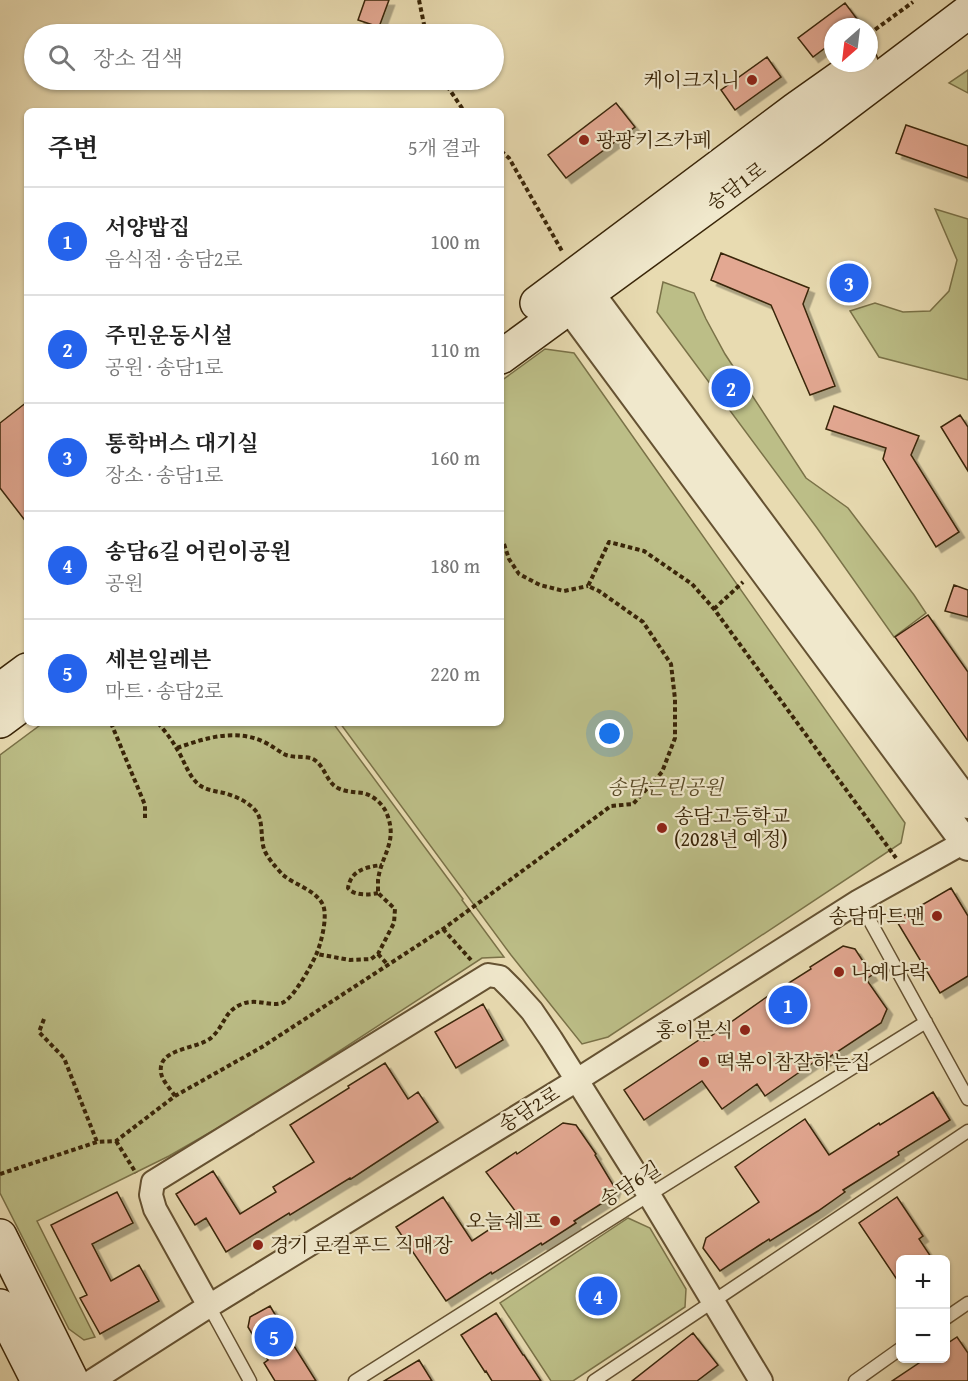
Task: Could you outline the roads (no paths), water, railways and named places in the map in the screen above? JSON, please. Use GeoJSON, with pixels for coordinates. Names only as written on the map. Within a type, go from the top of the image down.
{"type":"FeatureCollection","features":[{"type":"Feature","properties":{"kind":"main road"},"geometry":{"type":"LineString","coordinates":[[878,51],[948,0]]}},
{"type":"Feature","properties":{"kind":"main road","name":"송담1로"},"geometry":{"type":"LineString","coordinates":[[504,326],[571,292],[812,130],[968,12]]}},
{"type":"Feature","properties":{"kind":"main road","name":"송담1로"},"geometry":{"type":"LineString","coordinates":[[504,354],[571,292],[796,109],[848,72]]}},
{"type":"Feature","properties":{"kind":"main road"},"geometry":{"type":"LineString","coordinates":[[0,690],[24,672]]}},
{"type":"Feature","properties":{"kind":"main road"},"geometry":{"type":"LineString","coordinates":[[0,721],[24,703]]}},
{"type":"Feature","properties":{"kind":"main road"},"geometry":{"type":"LineString","coordinates":[[0,1236],[72,1381]]}},
{"type":"Feature","properties":{"kind":"main road"},"geometry":{"type":"LineString","coordinates":[[0,1306],[38,1381]]}},
{"type":"Feature","properties":{"kind":"street"},"geometry":{"type":"LineString","coordinates":[[571,292],[968,804]]}},
{"type":"Feature","properties":{"kind":"street"},"geometry":{"type":"LineString","coordinates":[[571,292],[967,843]]}},
{"type":"Feature","properties":{"kind":"street","name":"송담2로"},"geometry":{"type":"LineString","coordinates":[[92,1381],[209,1306],[577,1080],[859,901],[967,843]]}},
{"type":"Feature","properties":{"kind":"street"},"geometry":{"type":"LineString","coordinates":[[209,1306],[155,1209],[151,1195],[153,1182],[488,975],[500,977],[532,1011],[649,1195],[761,1381]]}},
{"type":"Feature","properties":{"kind":"lane"},"geometry":{"type":"LineString","coordinates":[[859,901],[968,1099]]}},
{"type":"Feature","properties":{"kind":"lane","name":"송담6길"},"geometry":{"type":"LineString","coordinates":[[355,1381],[926,1022]]}},
{"type":"Feature","properties":{"kind":"lane"},"geometry":{"type":"LineString","coordinates":[[594,1381],[968,1131]]}},
{"type":"Feature","properties":{"kind":"lane"},"geometry":{"type":"LineString","coordinates":[[950,1315],[968,1303]]}},
{"type":"Feature","properties":{"kind":"lane"},"geometry":{"type":"LineString","coordinates":[[209,1306],[250,1381]]}},
{"type":"Feature","properties":{"kind":"lane"},"geometry":{"type":"LineString","coordinates":[[855,1381],[896,1352]]}},
{"type":"Feature","properties":{"kind":"place","name":"케이크지니"},"geometry":{"type":"Point","coordinates":[752,80]}},
{"type":"Feature","properties":{"kind":"place","name":"팡팡키즈카페"},"geometry":{"type":"Point","coordinates":[584,140]}},
{"type":"Feature","properties":{"kind":"place","name":"통학버스 대기실"},"geometry":{"type":"Point","coordinates":[849,283]}},
{"type":"Feature","properties":{"kind":"place","name":"주민운동시설"},"geometry":{"type":"Point","coordinates":[731,388]}},
{"type":"Feature","properties":{"kind":"place","name":"송담고등학교 (2028년 예정)"},"geometry":{"type":"Point","coordinates":[662,828]}},
{"type":"Feature","properties":{"kind":"place","name":"송담마트맨"},"geometry":{"type":"Point","coordinates":[937,916]}},
{"type":"Feature","properties":{"kind":"place","name":"나예다락"},"geometry":{"type":"Point","coordinates":[839,972]}},
{"type":"Feature","properties":{"kind":"place","name":"서양밥집"},"geometry":{"type":"Point","coordinates":[788,1005]}},
{"type":"Feature","properties":{"kind":"place","name":"홍이분식"},"geometry":{"type":"Point","coordinates":[745,1030]}},
{"type":"Feature","properties":{"kind":"place","name":"떡볶이참잘하는집"},"geometry":{"type":"Point","coordinates":[704,1062]}},
{"type":"Feature","properties":{"kind":"place","name":"오늘쉐프"},"geometry":{"type":"Point","coordinates":[555,1221]}},
{"type":"Feature","properties":{"kind":"place","name":"경기 로컬푸드 직매장"},"geometry":{"type":"Point","coordinates":[258,1245]}},
{"type":"Feature","properties":{"kind":"place","name":"송담6길 어린이공원"},"geometry":{"type":"Point","coordinates":[598,1296]}},
{"type":"Feature","properties":{"kind":"place","name":"세븐일레븐"},"geometry":{"type":"Point","coordinates":[274,1337]}},
{"type":"Feature","properties":{"kind":"park label","name":"송담근린공원"},"geometry":{"type":"Point","coordinates":[665,787]}}]}
